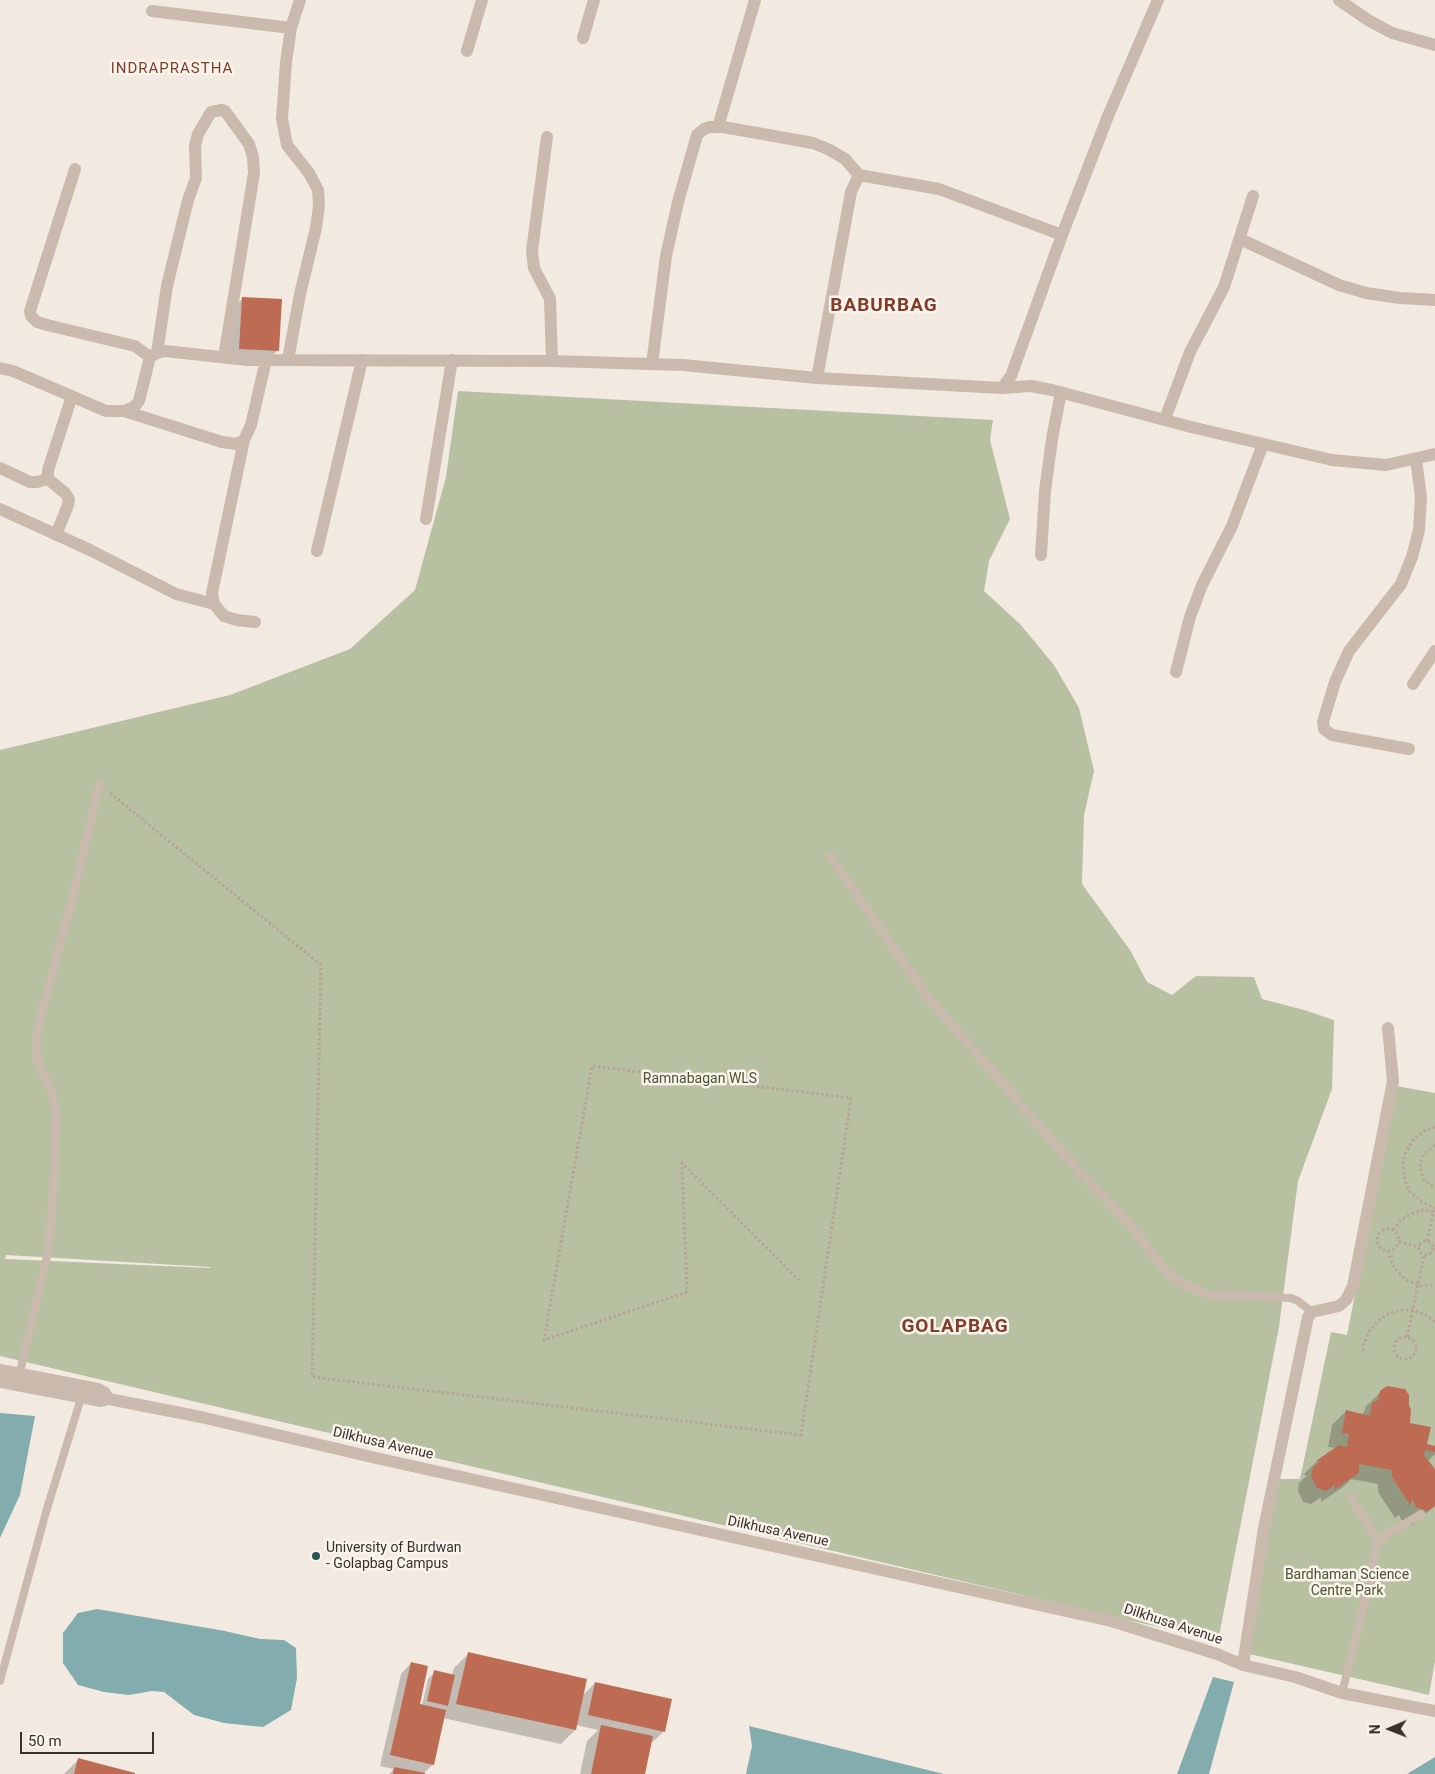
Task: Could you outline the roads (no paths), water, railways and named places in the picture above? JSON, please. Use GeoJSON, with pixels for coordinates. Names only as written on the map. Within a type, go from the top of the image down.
{"type":"FeatureCollection","features":[{"type":"Feature","properties":{"kind":"street"},"geometry":{"type":"LineString","coordinates":[[288,360],[319,206],[318,190],[309,173],[288,145],[283,124],[286,62],[291,28],[300,0]]}},
{"type":"Feature","properties":{"kind":"street"},"geometry":{"type":"LineString","coordinates":[[467,51],[482,0]]}},
{"type":"Feature","properties":{"kind":"street"},"geometry":{"type":"LineString","coordinates":[[583,38],[594,0]]}},
{"type":"Feature","properties":{"kind":"street"},"geometry":{"type":"LineString","coordinates":[[718,127],[755,0]]}},
{"type":"Feature","properties":{"kind":"street"},"geometry":{"type":"LineString","coordinates":[[1002,388],[1011,376],[1062,235],[1108,116],[1158,0]]}},
{"type":"Feature","properties":{"kind":"street"},"geometry":{"type":"LineString","coordinates":[[1340,0],[1368,20],[1392,33],[1435,45]]}},
{"type":"Feature","properties":{"kind":"street"},"geometry":{"type":"LineString","coordinates":[[152,10],[291,28]]}},
{"type":"Feature","properties":{"kind":"street"},"geometry":{"type":"LineString","coordinates":[[124,411],[134,407],[139,401],[154,355],[188,200],[196,178],[195,146],[198,134],[211,112],[222,110],[225,111],[249,144],[253,157],[254,173],[224,357]]}},
{"type":"Feature","properties":{"kind":"street"},"geometry":{"type":"LineString","coordinates":[[652,364],[666,256],[678,202],[698,135],[704,129],[718,127],[813,143],[845,159],[859,175],[939,189],[1062,235]]}},
{"type":"Feature","properties":{"kind":"street"},"geometry":{"type":"LineString","coordinates":[[547,137],[532,251],[534,268],[550,300],[552,361]]}},
{"type":"Feature","properties":{"kind":"street"},"geometry":{"type":"LineString","coordinates":[[75,169],[30,311],[31,316],[37,322],[134,346],[154,355],[165,351],[266,360],[552,361],[682,365],[817,378],[1002,388],[1031,386],[1332,460],[1386,465],[1435,454]]}},
{"type":"Feature","properties":{"kind":"street"},"geometry":{"type":"LineString","coordinates":[[817,378],[851,192],[859,175]]}},
{"type":"Feature","properties":{"kind":"street"},"geometry":{"type":"LineString","coordinates":[[1165,419],[1190,352],[1224,287],[1253,196]]}},
{"type":"Feature","properties":{"kind":"street"},"geometry":{"type":"LineString","coordinates":[[1240,239],[1339,285],[1366,293],[1400,298],[1435,300]]}},
{"type":"Feature","properties":{"kind":"street"},"geometry":{"type":"LineString","coordinates":[[255,622],[224,616],[214,604],[212,593],[244,440],[251,425],[266,360]]}},
{"type":"Feature","properties":{"kind":"street"},"geometry":{"type":"LineString","coordinates":[[317,551],[362,360]]}},
{"type":"Feature","properties":{"kind":"street"},"geometry":{"type":"LineString","coordinates":[[426,519],[452,360]]}},
{"type":"Feature","properties":{"kind":"street"},"geometry":{"type":"LineString","coordinates":[[0,368],[106,411],[124,411],[222,442],[236,444],[244,440]]}},
{"type":"Feature","properties":{"kind":"street"},"geometry":{"type":"LineString","coordinates":[[1041,555],[1045,491],[1061,392]]}},
{"type":"Feature","properties":{"kind":"street"},"geometry":{"type":"LineString","coordinates":[[56,535],[69,499],[65,493],[48,479],[48,470],[72,396]]}},
{"type":"Feature","properties":{"kind":"street"},"geometry":{"type":"LineString","coordinates":[[1176,672],[1190,617],[1202,585],[1232,526],[1263,444]]}},
{"type":"Feature","properties":{"kind":"street"},"geometry":{"type":"LineString","coordinates":[[1409,749],[1332,735],[1324,729],[1323,722],[1335,682],[1349,651],[1400,584],[1412,557],[1419,530],[1421,497],[1416,459]]}},
{"type":"Feature","properties":{"kind":"street"},"geometry":{"type":"LineString","coordinates":[[0,468],[30,482],[48,479]]}},
{"type":"Feature","properties":{"kind":"street"},"geometry":{"type":"LineString","coordinates":[[0,509],[176,594],[214,604]]}},
{"type":"Feature","properties":{"kind":"street"},"geometry":{"type":"LineString","coordinates":[[1413,684],[1435,651]]}},
{"type":"Feature","properties":{"kind":"street"},"geometry":{"type":"LineString","coordinates":[[1243,1665],[1264,1528],[1308,1317],[1312,1312],[1339,1306],[1346,1300],[1353,1286],[1393,1081],[1388,1028]]}},
{"type":"Feature","properties":{"kind":"street","name":"Dilkhusa Avenue"},"geometry":{"type":"LineString","coordinates":[[0,1370],[18,1380],[81,1398],[101,1401],[109,1399],[201,1417],[376,1458],[1111,1621],[1217,1654],[1243,1665],[1295,1677],[1342,1693],[1435,1710]]}},
{"type":"Feature","properties":{"kind":"street","name":"Dilkhusa Avenue"},"geometry":{"type":"LineString","coordinates":[[0,1382],[18,1380],[98,1389],[104,1392],[109,1399]]}},
{"type":"Feature","properties":{"kind":"lane"},"geometry":{"type":"LineString","coordinates":[[18,1380],[49,1248],[54,1179],[56,1111],[50,1089],[37,1062],[37,1031],[74,896],[99,785]]}},
{"type":"Feature","properties":{"kind":"lane"},"geometry":{"type":"LineString","coordinates":[[830,856],[927,996],[1073,1165],[1127,1221],[1170,1276],[1206,1294],[1291,1298],[1312,1312]]}},
{"type":"Feature","properties":{"kind":"lane"},"geometry":{"type":"LineString","coordinates":[[0,1681],[46,1512],[81,1398]]}},
{"type":"Feature","properties":{"kind":"lane"},"geometry":{"type":"LineString","coordinates":[[1351,1497],[1378,1542]]}},
{"type":"Feature","properties":{"kind":"lane"},"geometry":{"type":"LineString","coordinates":[[1342,1693],[1370,1580],[1375,1548],[1384,1536],[1421,1514]]}},
{"type":"Feature","properties":{"kind":"water"},"geometry":{"type":"Polygon","coordinates":[[[0,1413],[35,1416],[20,1495],[0,1538],[0,1413]]]}},
{"type":"Feature","properties":{"kind":"water"},"geometry":{"type":"Polygon","coordinates":[[[97,1609],[225,1631],[260,1639],[284,1640],[296,1648],[297,1678],[291,1710],[263,1727],[224,1723],[194,1715],[164,1692],[152,1691],[129,1695],[104,1692],[78,1685],[63,1663],[63,1633],[78,1613],[97,1609]]]}},
{"type":"Feature","properties":{"kind":"water"},"geometry":{"type":"Polygon","coordinates":[[[1213,1677],[1234,1682],[1209,1774],[1177,1774],[1213,1677]]]}},
{"type":"Feature","properties":{"kind":"water"},"geometry":{"type":"Polygon","coordinates":[[[749,1726],[944,1774],[746,1774],[752,1746],[749,1726]]]}},
{"type":"Feature","properties":{"kind":"water"},"geometry":{"type":"Polygon","coordinates":[[[1435,1757],[1435,1774],[1407,1774],[1435,1757]]]}},
{"type":"Feature","properties":{"kind":"place","name":"University of Burdwan - Golapbag Campus"},"geometry":{"type":"Point","coordinates":[316,1556]}},
{"type":"Feature","properties":{"kind":"district","name":"INDRAPRASTHA"},"geometry":{"type":"Point","coordinates":[172,69]}},
{"type":"Feature","properties":{"kind":"district","name":"BABURBAG"},"geometry":{"type":"Point","coordinates":[884,306]}},
{"type":"Feature","properties":{"kind":"district","name":"GOLAPBAG"},"geometry":{"type":"Point","coordinates":[955,1327]}},
{"type":"Feature","properties":{"kind":"park label","name":"Ramnabagan WLS"},"geometry":{"type":"Point","coordinates":[700,1079]}},
{"type":"Feature","properties":{"kind":"park label","name":"Bardhaman Science Centre Park"},"geometry":{"type":"Point","coordinates":[1347,1584]}}]}
